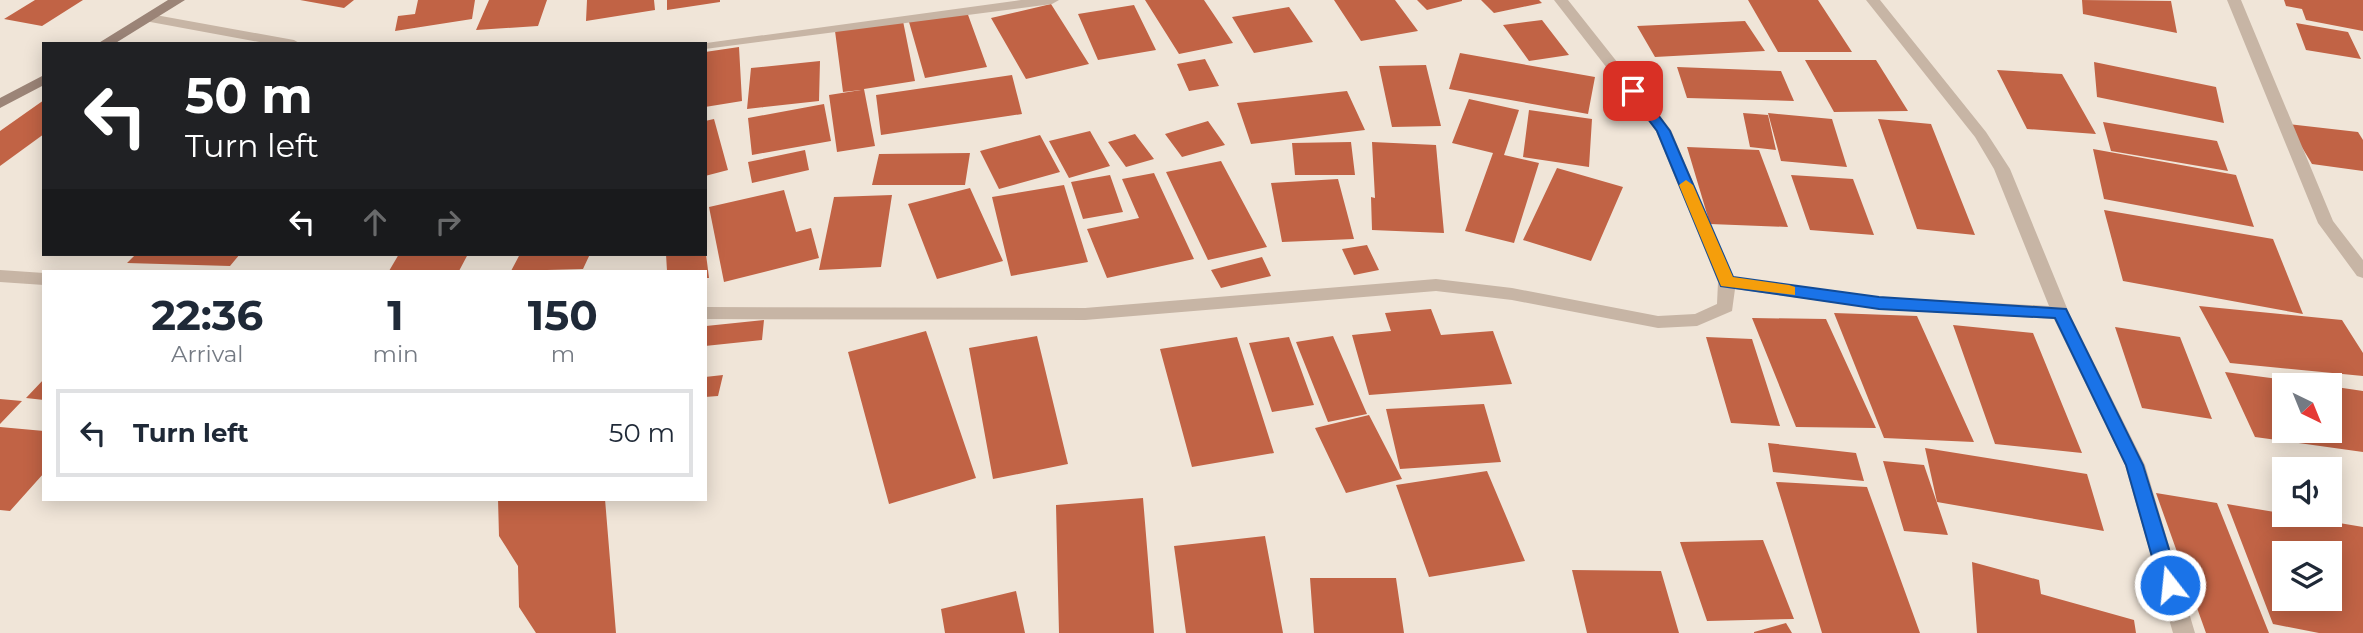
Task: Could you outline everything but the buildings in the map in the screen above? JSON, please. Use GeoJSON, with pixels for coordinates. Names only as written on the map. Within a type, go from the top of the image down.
{"type":"FeatureCollection","features":[{"type":"Feature","properties":{"kind":"street"},"geometry":{"type":"LineString","coordinates":[[108,42],[178,0]]}},
{"type":"Feature","properties":{"kind":"street"},"geometry":{"type":"LineString","coordinates":[[707,45],[1052,0]]}},
{"type":"Feature","properties":{"kind":"street"},"geometry":{"type":"LineString","coordinates":[[707,313],[1085,314],[1436,285],[1512,294],[1658,322],[1697,320],[1726,307],[1727,282],[1663,131],[1561,0]]}},
{"type":"Feature","properties":{"kind":"street"},"geometry":{"type":"LineString","coordinates":[[1873,0],[1981,135],[2002,169],[2060,313],[2135,465],[2184,633]]}},
{"type":"Feature","properties":{"kind":"street"},"geometry":{"type":"LineString","coordinates":[[2234,0],[2326,223],[2361,268]]}},
{"type":"Feature","properties":{"kind":"street"},"geometry":{"type":"LineString","coordinates":[[150,18],[283,42]]}},
{"type":"Feature","properties":{"kind":"street"},"geometry":{"type":"LineString","coordinates":[[0,104],[42,80]]}},
{"type":"Feature","properties":{"kind":"street"},"geometry":{"type":"LineString","coordinates":[[0,276],[42,279]]}},
{"type":"Feature","properties":{"kind":"street"},"geometry":{"type":"LineString","coordinates":[[1727,282],[1879,303],[2060,313]]}},
{"type":"Feature","properties":{"kind":"slow traffic"},"geometry":{"type":"LineString","coordinates":[[1686,185],[1727,282],[1789,291]]}},
{"type":"Feature","properties":{"kind":"route"},"geometry":{"type":"LineString","coordinates":[[1633,91],[1663,131],[1727,282],[1879,303],[2060,313],[2135,465],[2170,585]]}}]}
